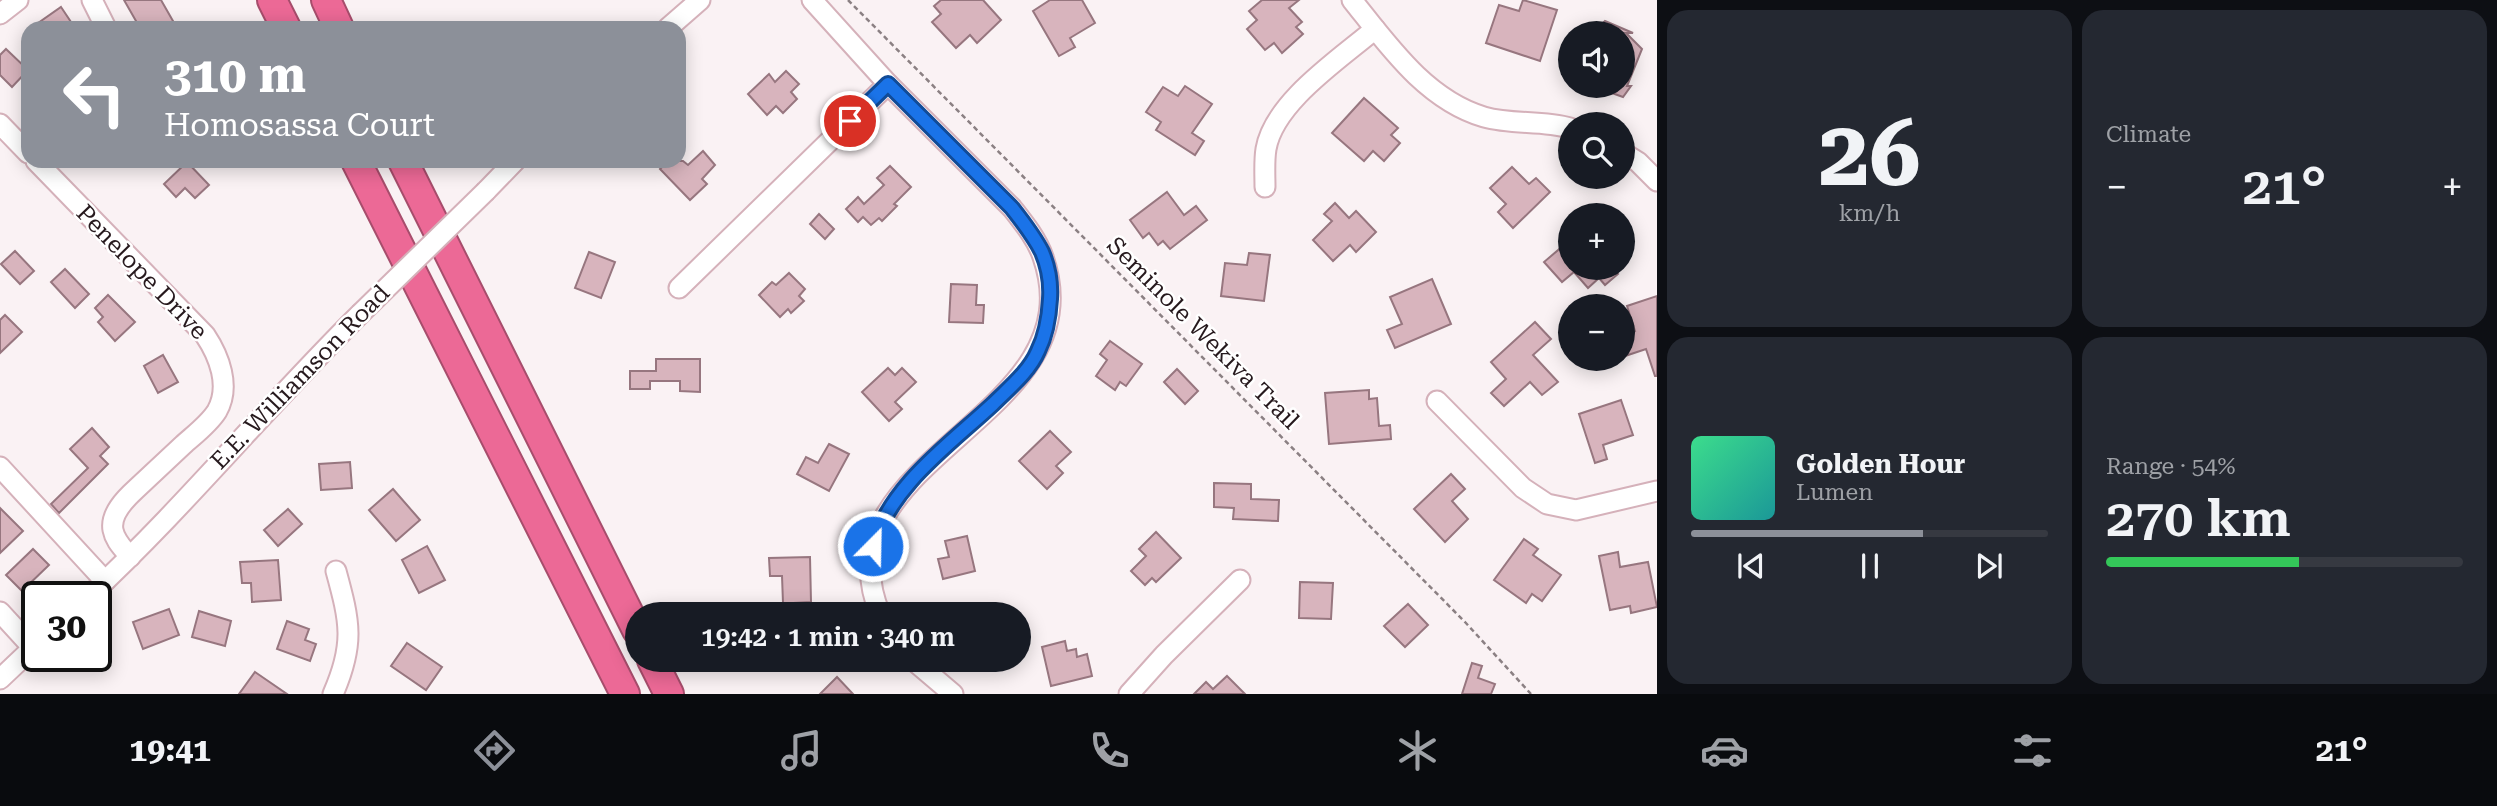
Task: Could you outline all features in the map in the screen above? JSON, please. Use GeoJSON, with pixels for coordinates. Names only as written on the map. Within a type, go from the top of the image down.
{"type":"FeatureCollection","features":[{"type":"Feature","properties":{"kind":"highway"},"geometry":{"type":"LineString","coordinates":[[272,0],[282,21]]}},
{"type":"Feature","properties":{"kind":"highway"},"geometry":{"type":"LineString","coordinates":[[326,0],[336,21]]}},
{"type":"Feature","properties":{"kind":"highway"},"geometry":{"type":"LineString","coordinates":[[360,168],[625,694]]}},
{"type":"Feature","properties":{"kind":"highway"},"geometry":{"type":"LineString","coordinates":[[406,168],[625,606]]}},
{"type":"Feature","properties":{"kind":"highway"},"geometry":{"type":"LineString","coordinates":[[658,672],[669,694]]}},
{"type":"Feature","properties":{"kind":"street"},"geometry":{"type":"LineString","coordinates":[[0,14],[18,0]]}},
{"type":"Feature","properties":{"kind":"street"},"geometry":{"type":"LineString","coordinates":[[92,0],[102,21]]}},
{"type":"Feature","properties":{"kind":"street"},"geometry":{"type":"LineString","coordinates":[[676,21],[700,0]]}},
{"type":"Feature","properties":{"kind":"street"},"geometry":{"type":"LineString","coordinates":[[812,0],[888,84],[1012,208],[1043,255],[1051,286],[1049,318],[1038,353],[1020,378],[926,466],[897,497],[878,531],[869,561],[871,592],[875,602]]}},
{"type":"Feature","properties":{"kind":"street"},"geometry":{"type":"LineString","coordinates":[[1353,0],[1375,29],[1425,83],[1448,101],[1484,117],[1558,127]]}},
{"type":"Feature","properties":{"kind":"street"},"geometry":{"type":"LineString","coordinates":[[1265,187],[1266,148],[1284,111],[1292,100],[1375,29]]}},
{"type":"Feature","properties":{"kind":"street"},"geometry":{"type":"LineString","coordinates":[[679,288],[888,84]]}},
{"type":"Feature","properties":{"kind":"street"},"geometry":{"type":"LineString","coordinates":[[0,124],[21,146]]}},
{"type":"Feature","properties":{"kind":"street"},"geometry":{"type":"LineString","coordinates":[[1635,160],[1657,181]]}},
{"type":"Feature","properties":{"kind":"street","name":"Penelope Drive"},"geometry":{"type":"LineString","coordinates":[[43,168],[205,335],[217,354],[222,371],[222,394],[217,410],[127,498],[116,513],[112,528],[130,557]]}},
{"type":"Feature","properties":{"kind":"street","name":"E.E. Williamson Road"},"geometry":{"type":"LineString","coordinates":[[105,581],[296,378],[508,168]]}},
{"type":"Feature","properties":{"kind":"street"},"geometry":{"type":"LineString","coordinates":[[1437,401],[1523,488],[1547,504],[1576,510],[1657,491]]}},
{"type":"Feature","properties":{"kind":"street"},"geometry":{"type":"LineString","coordinates":[[0,467],[105,581]]}},
{"type":"Feature","properties":{"kind":"street"},"geometry":{"type":"LineString","coordinates":[[333,694],[345,664],[349,636],[348,613],[336,571]]}},
{"type":"Feature","properties":{"kind":"street"},"geometry":{"type":"LineString","coordinates":[[1129,694],[1164,655],[1240,580]]}},
{"type":"Feature","properties":{"kind":"street"},"geometry":{"type":"LineString","coordinates":[[0,612],[21,632]]}},
{"type":"Feature","properties":{"kind":"street"},"geometry":{"type":"LineString","coordinates":[[0,679],[21,659]]}},
{"type":"Feature","properties":{"kind":"street"},"geometry":{"type":"LineString","coordinates":[[927,672],[953,694]]}},
{"type":"Feature","properties":{"kind":"path","name":"Seminole Wekiva Trail"},"geometry":{"type":"LineString","coordinates":[[848,0],[1465,622],[1531,694]]}},
{"type":"Feature","properties":{"kind":"building"},"geometry":{"type":"Polygon","coordinates":[[[124,0],[161,0],[173,21],[136,21],[124,0]]]}},
{"type":"Feature","properties":{"kind":"building"},"geometry":{"type":"Polygon","coordinates":[[[941,0],[983,0],[1001,20],[977,43],[970,35],[956,48],[932,22],[941,14],[934,6],[941,0]]]}},
{"type":"Feature","properties":{"kind":"building"},"geometry":{"type":"Polygon","coordinates":[[[1050,0],[1082,0],[1095,23],[1070,38],[1075,47],[1059,56],[1033,11],[1050,0]]]}},
{"type":"Feature","properties":{"kind":"building"},"geometry":{"type":"Polygon","coordinates":[[[1262,0],[1299,0],[1289,8],[1302,22],[1296,27],[1303,34],[1282,53],[1274,43],[1265,50],[1247,29],[1257,20],[1249,11],[1262,0]]]}},
{"type":"Feature","properties":{"kind":"building"},"geometry":{"type":"Polygon","coordinates":[[[1523,0],[1557,10],[1540,61],[1486,43],[1499,5],[1519,11],[1523,0]]]}},
{"type":"Feature","properties":{"kind":"building"},"geometry":{"type":"Polygon","coordinates":[[[61,7],[70,21],[41,21],[61,7]]]}},
{"type":"Feature","properties":{"kind":"building"},"geometry":{"type":"Polygon","coordinates":[[[1635,42],[1642,49],[1635,66],[1635,42]]]}},
{"type":"Feature","properties":{"kind":"building"},"geometry":{"type":"Polygon","coordinates":[[[6,49],[21,63],[21,77],[12,87],[0,75],[0,55],[6,49]]]}},
{"type":"Feature","properties":{"kind":"building"},"geometry":{"type":"Polygon","coordinates":[[[786,71],[799,84],[791,92],[797,99],[783,113],[776,106],[767,115],[748,94],[769,74],[775,82],[786,71]]]}},
{"type":"Feature","properties":{"kind":"building"},"geometry":{"type":"Polygon","coordinates":[[[1185,86],[1212,104],[1192,133],[1204,141],[1195,155],[1156,130],[1161,122],[1146,112],[1163,87],[1178,96],[1185,86]]]}},
{"type":"Feature","properties":{"kind":"building"},"geometry":{"type":"Polygon","coordinates":[[[1364,98],[1398,128],[1391,135],[1400,143],[1384,161],[1373,151],[1364,161],[1332,133],[1364,98]]]}},
{"type":"Feature","properties":{"kind":"building"},"geometry":{"type":"Polygon","coordinates":[[[703,151],[715,165],[702,179],[707,184],[690,200],[660,169],[686,168],[686,163],[688,165],[703,151]]]}},
{"type":"Feature","properties":{"kind":"building"},"geometry":{"type":"Polygon","coordinates":[[[890,166],[911,187],[882,221],[879,218],[871,225],[863,217],[858,222],[846,209],[858,197],[864,204],[884,185],[877,178],[890,166]]]}},
{"type":"Feature","properties":{"kind":"building"},"geometry":{"type":"Polygon","coordinates":[[[1512,167],[1529,184],[1536,178],[1550,192],[1513,228],[1498,212],[1506,204],[1490,188],[1512,167]]]}},
{"type":"Feature","properties":{"kind":"building"},"geometry":{"type":"Polygon","coordinates":[[[181,168],[193,168],[209,185],[195,198],[185,188],[176,197],[164,184],[181,168]]]}},
{"type":"Feature","properties":{"kind":"building"},"geometry":{"type":"Polygon","coordinates":[[[1167,192],[1184,215],[1196,206],[1207,220],[1170,249],[1163,241],[1158,245],[1149,233],[1143,238],[1130,220],[1167,192]]]}},
{"type":"Feature","properties":{"kind":"building"},"geometry":{"type":"Polygon","coordinates":[[[1335,203],[1349,218],[1356,211],[1376,232],[1356,252],[1350,245],[1333,261],[1313,240],[1332,221],[1324,214],[1335,203]]]}},
{"type":"Feature","properties":{"kind":"building"},"geometry":{"type":"Polygon","coordinates":[[[819,214],[834,229],[825,239],[810,224],[819,214]]]}},
{"type":"Feature","properties":{"kind":"building"},"geometry":{"type":"Polygon","coordinates":[[[1558,250],[1558,278],[1544,262],[1558,250]]]}},
{"type":"Feature","properties":{"kind":"building"},"geometry":{"type":"Polygon","coordinates":[[[15,251],[34,271],[20,284],[1,264],[15,251]]]}},
{"type":"Feature","properties":{"kind":"building"},"geometry":{"type":"Polygon","coordinates":[[[589,252],[615,262],[601,298],[575,288],[589,252]]]}},
{"type":"Feature","properties":{"kind":"building"},"geometry":{"type":"Polygon","coordinates":[[[1249,253],[1270,255],[1264,301],[1221,296],[1225,263],[1247,265],[1249,253]]]}},
{"type":"Feature","properties":{"kind":"building"},"geometry":{"type":"Polygon","coordinates":[[[65,269],[89,294],[75,308],[51,282],[65,269]]]}},
{"type":"Feature","properties":{"kind":"building"},"geometry":{"type":"Polygon","coordinates":[[[789,273],[805,289],[799,296],[804,301],[791,313],[788,309],[780,317],[759,295],[772,282],[776,285],[789,273]]]}},
{"type":"Feature","properties":{"kind":"building"},"geometry":{"type":"Polygon","coordinates":[[[1432,279],[1451,324],[1395,348],[1387,330],[1402,324],[1390,297],[1432,279]]]}},
{"type":"Feature","properties":{"kind":"building"},"geometry":{"type":"Polygon","coordinates":[[[1581,280],[1597,280],[1588,288],[1581,280]]]}},
{"type":"Feature","properties":{"kind":"building"},"geometry":{"type":"Polygon","coordinates":[[[951,284],[977,285],[976,305],[984,305],[983,323],[949,322],[951,284]]]}},
{"type":"Feature","properties":{"kind":"building"},"geometry":{"type":"Polygon","coordinates":[[[108,295],[135,322],[115,341],[98,322],[103,317],[95,308],[108,295]]]}},
{"type":"Feature","properties":{"kind":"building"},"geometry":{"type":"Polygon","coordinates":[[[1657,296],[1657,376],[1646,349],[1635,353],[1635,303],[1657,296]]]}},
{"type":"Feature","properties":{"kind":"building"},"geometry":{"type":"Polygon","coordinates":[[[5,315],[22,332],[0,353],[0,320],[5,315]]]}},
{"type":"Feature","properties":{"kind":"building"},"geometry":{"type":"Polygon","coordinates":[[[1535,322],[1551,339],[1533,355],[1558,382],[1542,395],[1530,382],[1504,406],[1491,393],[1506,379],[1491,362],[1535,322]]]}},
{"type":"Feature","properties":{"kind":"building"},"geometry":{"type":"Polygon","coordinates":[[[1110,341],[1142,364],[1126,386],[1120,382],[1115,390],[1096,376],[1107,360],[1100,354],[1110,341]]]}},
{"type":"Feature","properties":{"kind":"building"},"geometry":{"type":"Polygon","coordinates":[[[163,355],[178,382],[158,393],[144,366],[163,355]]]}},
{"type":"Feature","properties":{"kind":"building"},"geometry":{"type":"Polygon","coordinates":[[[656,359],[700,359],[700,392],[680,391],[680,381],[650,381],[650,389],[630,389],[630,371],[656,371],[656,359]]]}},
{"type":"Feature","properties":{"kind":"building"},"geometry":{"type":"Polygon","coordinates":[[[888,368],[895,375],[902,368],[916,382],[895,402],[902,409],[889,421],[862,392],[888,368]]]}},
{"type":"Feature","properties":{"kind":"building"},"geometry":{"type":"Polygon","coordinates":[[[1177,369],[1198,391],[1185,404],[1164,382],[1177,369]]]}},
{"type":"Feature","properties":{"kind":"building"},"geometry":{"type":"Polygon","coordinates":[[[1369,390],[1369,399],[1377,398],[1379,426],[1390,425],[1391,439],[1329,444],[1325,393],[1369,390]]]}},
{"type":"Feature","properties":{"kind":"building"},"geometry":{"type":"Polygon","coordinates":[[[1621,400],[1633,435],[1603,445],[1607,459],[1595,463],[1579,414],[1621,400]]]}},
{"type":"Feature","properties":{"kind":"building"},"geometry":{"type":"Polygon","coordinates":[[[92,428],[109,447],[100,456],[108,464],[59,513],[51,504],[88,468],[70,449],[92,428]]]}},
{"type":"Feature","properties":{"kind":"building"},"geometry":{"type":"Polygon","coordinates":[[[1050,431],[1071,452],[1056,466],[1063,473],[1047,489],[1019,461],[1050,431]]]}},
{"type":"Feature","properties":{"kind":"building"},"geometry":{"type":"Polygon","coordinates":[[[829,444],[849,454],[829,491],[797,474],[806,457],[818,463],[829,444]]]}},
{"type":"Feature","properties":{"kind":"building"},"geometry":{"type":"Polygon","coordinates":[[[350,462],[352,488],[321,490],[319,464],[350,462]]]}},
{"type":"Feature","properties":{"kind":"building"},"geometry":{"type":"Polygon","coordinates":[[[1451,474],[1465,489],[1452,501],[1468,519],[1445,542],[1414,509],[1451,474]]]}},
{"type":"Feature","properties":{"kind":"building"},"geometry":{"type":"Polygon","coordinates":[[[1214,483],[1251,484],[1251,499],[1279,500],[1278,521],[1233,519],[1234,508],[1214,507],[1214,483]]]}},
{"type":"Feature","properties":{"kind":"building"},"geometry":{"type":"Polygon","coordinates":[[[393,489],[420,520],[396,541],[369,510],[393,489]]]}},
{"type":"Feature","properties":{"kind":"building"},"geometry":{"type":"Polygon","coordinates":[[[0,508],[23,531],[0,553],[0,508]]]}},
{"type":"Feature","properties":{"kind":"building"},"geometry":{"type":"Polygon","coordinates":[[[288,509],[302,524],[278,546],[264,530],[288,509]]]}},
{"type":"Feature","properties":{"kind":"building"},"geometry":{"type":"Polygon","coordinates":[[[1156,532],[1181,558],[1156,582],[1152,578],[1145,585],[1131,571],[1146,556],[1139,549],[1156,532]]]}},
{"type":"Feature","properties":{"kind":"building"},"geometry":{"type":"Polygon","coordinates":[[[967,536],[975,571],[943,579],[938,559],[949,557],[945,541],[967,536]]]}},
{"type":"Feature","properties":{"kind":"building"},"geometry":{"type":"Polygon","coordinates":[[[1524,539],[1538,549],[1533,555],[1561,575],[1542,601],[1532,594],[1526,603],[1494,580],[1524,539]]]}},
{"type":"Feature","properties":{"kind":"building"},"geometry":{"type":"Polygon","coordinates":[[[427,546],[445,580],[419,593],[402,560],[427,546]]]}},
{"type":"Feature","properties":{"kind":"building"},"geometry":{"type":"Polygon","coordinates":[[[33,549],[49,565],[32,581],[21,581],[21,590],[6,575],[33,549]]]}},
{"type":"Feature","properties":{"kind":"building"},"geometry":{"type":"Polygon","coordinates":[[[1618,552],[1620,567],[1648,562],[1657,607],[1631,613],[1630,606],[1610,610],[1599,556],[1618,552]]]}},
{"type":"Feature","properties":{"kind":"building"},"geometry":{"type":"Polygon","coordinates":[[[810,557],[811,602],[783,602],[782,576],[770,576],[769,558],[810,557]]]}},
{"type":"Feature","properties":{"kind":"building"},"geometry":{"type":"Polygon","coordinates":[[[278,560],[281,600],[252,602],[251,583],[242,583],[240,562],[278,560]]]}},
{"type":"Feature","properties":{"kind":"building"},"geometry":{"type":"Polygon","coordinates":[[[1300,582],[1333,583],[1331,619],[1299,618],[1300,582]]]}},
{"type":"Feature","properties":{"kind":"building"},"geometry":{"type":"Polygon","coordinates":[[[1408,604],[1428,625],[1405,647],[1384,626],[1408,604]]]}},
{"type":"Feature","properties":{"kind":"building"},"geometry":{"type":"Polygon","coordinates":[[[169,609],[179,635],[143,649],[133,622],[169,609]]]}},
{"type":"Feature","properties":{"kind":"building"},"geometry":{"type":"Polygon","coordinates":[[[199,611],[231,621],[225,646],[192,637],[199,611]]]}},
{"type":"Feature","properties":{"kind":"building"},"geometry":{"type":"Polygon","coordinates":[[[287,621],[309,629],[305,640],[316,644],[310,661],[277,649],[287,621]]]}},
{"type":"Feature","properties":{"kind":"building"},"geometry":{"type":"Polygon","coordinates":[[[1065,641],[1067,651],[1076,649],[1077,657],[1087,654],[1092,676],[1051,686],[1042,647],[1065,641]]]}},
{"type":"Feature","properties":{"kind":"building"},"geometry":{"type":"Polygon","coordinates":[[[407,643],[442,667],[426,690],[391,666],[407,643]]]}},
{"type":"Feature","properties":{"kind":"building"},"geometry":{"type":"Polygon","coordinates":[[[1472,663],[1482,666],[1478,678],[1495,684],[1491,694],[1462,694],[1472,663]]]}},
{"type":"Feature","properties":{"kind":"building"},"geometry":{"type":"Polygon","coordinates":[[[255,672],[287,694],[239,694],[255,672]]]}},
{"type":"Feature","properties":{"kind":"building"},"geometry":{"type":"Polygon","coordinates":[[[1227,676],[1245,694],[1194,694],[1206,682],[1213,689],[1227,676]]]}},
{"type":"Feature","properties":{"kind":"building"},"geometry":{"type":"Polygon","coordinates":[[[837,677],[853,694],[820,694],[837,677]]]}},
{"type":"Feature","properties":{"kind":"route"},"geometry":{"type":"LineString","coordinates":[[850,121],[888,84],[1012,208],[1043,255],[1051,286],[1049,318],[1038,353],[1020,378],[926,466],[897,497],[878,531],[873,546]]}}]}
